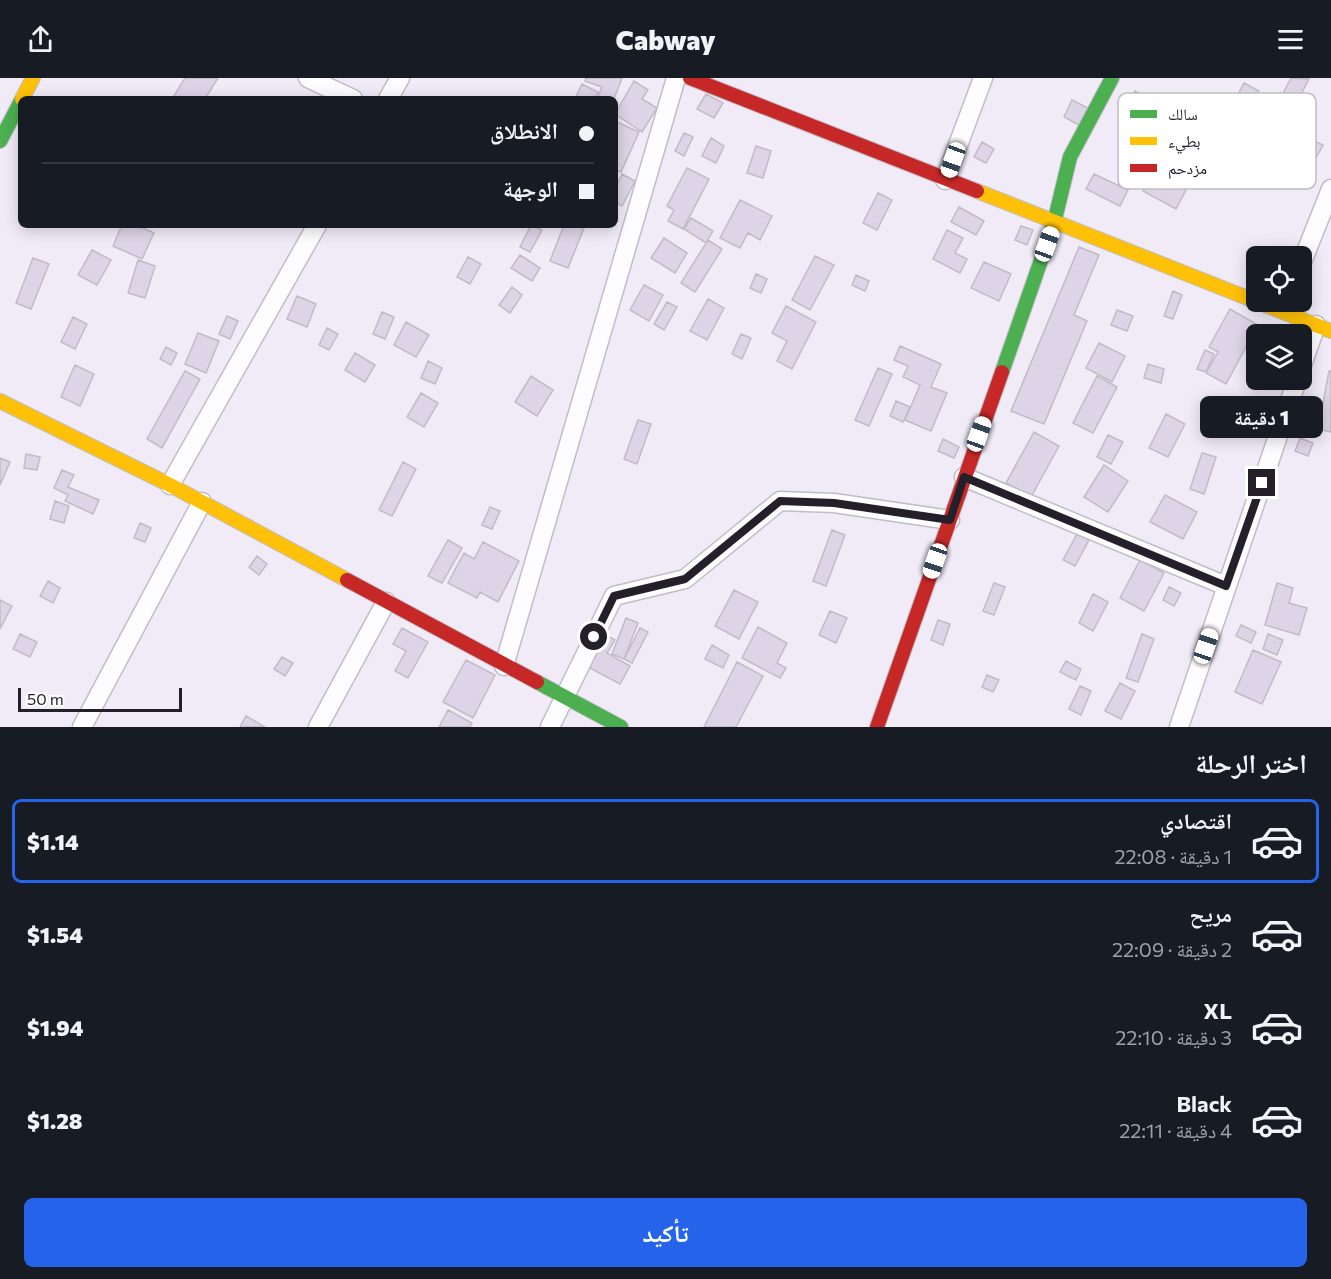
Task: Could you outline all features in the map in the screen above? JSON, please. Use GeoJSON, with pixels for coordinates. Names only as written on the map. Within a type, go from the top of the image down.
{"type":"FeatureCollection","features":[{"type":"Feature","properties":{"kind":"street"},"geometry":{"type":"LineString","coordinates":[[24,96],[33,78]]}},
{"type":"Feature","properties":{"kind":"street"},"geometry":{"type":"LineString","coordinates":[[308,78],[347,96]]}},
{"type":"Feature","properties":{"kind":"street"},"geometry":{"type":"LineString","coordinates":[[390,96],[400,78]]}},
{"type":"Feature","properties":{"kind":"street"},"geometry":{"type":"LineString","coordinates":[[504,666],[676,78]]}},
{"type":"Feature","properties":{"kind":"street"},"geometry":{"type":"LineString","coordinates":[[690,78],[1054,223],[1246,293]]}},
{"type":"Feature","properties":{"kind":"street"},"geometry":{"type":"LineString","coordinates":[[945,180],[983,78]]}},
{"type":"Feature","properties":{"kind":"street"},"geometry":{"type":"LineString","coordinates":[[877,727],[1054,223],[1070,157],[1112,78]]}},
{"type":"Feature","properties":{"kind":"street"},"geometry":{"type":"LineString","coordinates":[[0,141],[18,107]]}},
{"type":"Feature","properties":{"kind":"street"},"geometry":{"type":"LineString","coordinates":[[1308,246],[1331,189]]}},
{"type":"Feature","properties":{"kind":"street"},"geometry":{"type":"LineString","coordinates":[[170,485],[315,228]]}},
{"type":"Feature","properties":{"kind":"street"},"geometry":{"type":"LineString","coordinates":[[1293,312],[1323,328],[1312,347]]}},
{"type":"Feature","properties":{"kind":"street"},"geometry":{"type":"LineString","coordinates":[[1179,727],[1294,390]]}},
{"type":"Feature","properties":{"kind":"street"},"geometry":{"type":"LineString","coordinates":[[0,401],[170,485],[564,699],[621,727]]}},
{"type":"Feature","properties":{"kind":"street"},"geometry":{"type":"LineString","coordinates":[[964,477],[1226,586]]}},
{"type":"Feature","properties":{"kind":"street"},"geometry":{"type":"LineString","coordinates":[[550,727],[614,596],[685,579],[780,501],[834,503],[950,520]]}},
{"type":"Feature","properties":{"kind":"street"},"geometry":{"type":"LineString","coordinates":[[82,727],[202,502]]}},
{"type":"Feature","properties":{"kind":"street"},"geometry":{"type":"LineString","coordinates":[[318,727],[386,602]]}},
{"type":"Feature","properties":{"kind":"building"},"geometry":{"type":"Polygon","coordinates":[[[185,78],[218,78],[207,96],[174,96],[185,78]]]}},
{"type":"Feature","properties":{"kind":"building"},"geometry":{"type":"Polygon","coordinates":[[[586,78],[622,78],[615,96],[598,96],[602,87],[585,81],[586,78]]]}},
{"type":"Feature","properties":{"kind":"building"},"geometry":{"type":"Polygon","coordinates":[[[1291,78],[1309,79],[1302,93],[1283,93],[1291,78]]]}},
{"type":"Feature","properties":{"kind":"building"},"geometry":{"type":"Polygon","coordinates":[[[634,81],[648,90],[642,99],[657,108],[642,132],[618,116],[618,109],[634,81]]]}},
{"type":"Feature","properties":{"kind":"building"},"geometry":{"type":"Polygon","coordinates":[[[1244,83],[1259,91],[1258,93],[1239,93],[1244,83]]]}},
{"type":"Feature","properties":{"kind":"building"},"geometry":{"type":"Polygon","coordinates":[[[582,84],[598,92],[596,96],[576,96],[582,84]]]}},
{"type":"Feature","properties":{"kind":"building"},"geometry":{"type":"Polygon","coordinates":[[[706,94],[723,103],[714,118],[697,109],[706,94]]]}},
{"type":"Feature","properties":{"kind":"building"},"geometry":{"type":"Polygon","coordinates":[[[1072,100],[1088,108],[1079,125],[1064,117],[1072,100]]]}},
{"type":"Feature","properties":{"kind":"building"},"geometry":{"type":"Polygon","coordinates":[[[618,122],[639,132],[621,172],[618,171],[618,122]]]}},
{"type":"Feature","properties":{"kind":"building"},"geometry":{"type":"Polygon","coordinates":[[[684,133],[693,137],[684,156],[675,151],[684,133]]]}},
{"type":"Feature","properties":{"kind":"building"},"geometry":{"type":"Polygon","coordinates":[[[711,138],[724,146],[716,163],[702,156],[711,138]]]}},
{"type":"Feature","properties":{"kind":"building"},"geometry":{"type":"Polygon","coordinates":[[[982,142],[994,149],[986,163],[974,157],[982,142]]]}},
{"type":"Feature","properties":{"kind":"building"},"geometry":{"type":"Polygon","coordinates":[[[1316,142],[1323,145],[1316,158],[1316,142]]]}},
{"type":"Feature","properties":{"kind":"building"},"geometry":{"type":"Polygon","coordinates":[[[756,146],[771,151],[763,178],[747,173],[756,146]]]}},
{"type":"Feature","properties":{"kind":"building"},"geometry":{"type":"Polygon","coordinates":[[[687,168],[709,179],[683,229],[668,221],[674,210],[667,206],[687,168]]]}},
{"type":"Feature","properties":{"kind":"building"},"geometry":{"type":"Polygon","coordinates":[[[622,174],[635,181],[622,206],[618,204],[618,183],[622,174]]]}},
{"type":"Feature","properties":{"kind":"building"},"geometry":{"type":"Polygon","coordinates":[[[1094,174],[1118,185],[1118,189],[1128,190],[1120,206],[1086,189],[1094,174]]]}},
{"type":"Feature","properties":{"kind":"building"},"geometry":{"type":"Polygon","coordinates":[[[1144,189],[1186,189],[1176,209],[1143,191],[1144,189]]]}},
{"type":"Feature","properties":{"kind":"building"},"geometry":{"type":"Polygon","coordinates":[[[878,193],[892,200],[877,230],[863,223],[878,193]]]}},
{"type":"Feature","properties":{"kind":"building"},"geometry":{"type":"Polygon","coordinates":[[[740,200],[772,216],[760,240],[748,233],[740,248],[720,238],[740,200]]]}},
{"type":"Feature","properties":{"kind":"building"},"geometry":{"type":"Polygon","coordinates":[[[959,207],[984,221],[976,235],[951,222],[959,207]]]}},
{"type":"Feature","properties":{"kind":"building"},"geometry":{"type":"Polygon","coordinates":[[[691,218],[713,231],[706,243],[684,229],[691,218]]]}},
{"type":"Feature","properties":{"kind":"building"},"geometry":{"type":"Polygon","coordinates":[[[1021,226],[1033,230],[1027,245],[1015,240],[1021,226]]]}},
{"type":"Feature","properties":{"kind":"building"},"geometry":{"type":"Polygon","coordinates":[[[121,228],[143,228],[154,233],[142,259],[113,246],[121,228]]]}},
{"type":"Feature","properties":{"kind":"building"},"geometry":{"type":"Polygon","coordinates":[[[530,228],[542,230],[530,252],[520,247],[530,228]]]}},
{"type":"Feature","properties":{"kind":"building"},"geometry":{"type":"Polygon","coordinates":[[[563,228],[584,228],[568,268],[550,261],[563,228]]]}},
{"type":"Feature","properties":{"kind":"building"},"geometry":{"type":"Polygon","coordinates":[[[947,230],[963,238],[955,253],[967,259],[960,273],[933,259],[947,230]]]}},
{"type":"Feature","properties":{"kind":"building"},"geometry":{"type":"Polygon","coordinates":[[[664,238],[687,253],[675,273],[651,258],[664,238]]]}},
{"type":"Feature","properties":{"kind":"building"},"geometry":{"type":"Polygon","coordinates":[[[708,240],[722,249],[695,292],[681,283],[708,240]]]}},
{"type":"Feature","properties":{"kind":"building"},"geometry":{"type":"Polygon","coordinates":[[[1079,247],[1099,255],[1074,315],[1087,321],[1044,424],[1011,411],[1079,247]]]}},
{"type":"Feature","properties":{"kind":"building"},"geometry":{"type":"Polygon","coordinates":[[[92,250],[111,260],[97,285],[78,275],[92,250]]]}},
{"type":"Feature","properties":{"kind":"building"},"geometry":{"type":"Polygon","coordinates":[[[520,255],[540,268],[532,281],[511,268],[520,255]]]}},
{"type":"Feature","properties":{"kind":"building"},"geometry":{"type":"Polygon","coordinates":[[[815,256],[834,265],[810,310],[792,300],[815,256]]]}},
{"type":"Feature","properties":{"kind":"building"},"geometry":{"type":"Polygon","coordinates":[[[468,257],[481,264],[470,284],[457,277],[468,257]]]}},
{"type":"Feature","properties":{"kind":"building"},"geometry":{"type":"Polygon","coordinates":[[[33,258],[49,264],[31,309],[16,303],[33,258]]]}},
{"type":"Feature","properties":{"kind":"building"},"geometry":{"type":"Polygon","coordinates":[[[138,260],[155,266],[145,298],[128,293],[138,260]]]}},
{"type":"Feature","properties":{"kind":"building"},"geometry":{"type":"Polygon","coordinates":[[[984,262],[1011,274],[999,301],[971,288],[984,262]]]}},
{"type":"Feature","properties":{"kind":"building"},"geometry":{"type":"Polygon","coordinates":[[[756,274],[767,279],[761,293],[750,288],[756,274]]]}},
{"type":"Feature","properties":{"kind":"building"},"geometry":{"type":"Polygon","coordinates":[[[856,275],[869,281],[865,291],[852,285],[856,275]]]}},
{"type":"Feature","properties":{"kind":"building"},"geometry":{"type":"Polygon","coordinates":[[[644,285],[663,295],[649,321],[630,310],[644,285]]]}},
{"type":"Feature","properties":{"kind":"building"},"geometry":{"type":"Polygon","coordinates":[[[512,287],[522,295],[510,313],[499,305],[512,287]]]}},
{"type":"Feature","properties":{"kind":"building"},"geometry":{"type":"Polygon","coordinates":[[[1173,291],[1182,295],[1173,319],[1164,316],[1173,291]]]}},
{"type":"Feature","properties":{"kind":"building"},"geometry":{"type":"Polygon","coordinates":[[[297,296],[316,304],[307,327],[287,319],[297,296]]]}},
{"type":"Feature","properties":{"kind":"building"},"geometry":{"type":"Polygon","coordinates":[[[708,299],[724,308],[707,340],[690,331],[708,299]]]}},
{"type":"Feature","properties":{"kind":"building"},"geometry":{"type":"Polygon","coordinates":[[[667,302],[677,307],[664,330],[654,324],[667,302]]]}},
{"type":"Feature","properties":{"kind":"building"},"geometry":{"type":"Polygon","coordinates":[[[786,306],[816,322],[792,369],[777,361],[787,341],[772,333],[786,306]]]}},
{"type":"Feature","properties":{"kind":"building"},"geometry":{"type":"Polygon","coordinates":[[[1230,309],[1256,324],[1246,324],[1246,347],[1226,384],[1206,373],[1218,352],[1209,347],[1230,309]]]}},
{"type":"Feature","properties":{"kind":"building"},"geometry":{"type":"Polygon","coordinates":[[[1117,310],[1133,316],[1127,331],[1111,325],[1117,310]]]}},
{"type":"Feature","properties":{"kind":"building"},"geometry":{"type":"Polygon","coordinates":[[[382,312],[394,317],[385,339],[373,334],[382,312]]]}},
{"type":"Feature","properties":{"kind":"building"},"geometry":{"type":"Polygon","coordinates":[[[227,316],[238,321],[230,339],[219,334],[227,316]]]}},
{"type":"Feature","properties":{"kind":"building"},"geometry":{"type":"Polygon","coordinates":[[[73,317],[87,324],[75,349],[61,342],[73,317]]]}},
{"type":"Feature","properties":{"kind":"building"},"geometry":{"type":"Polygon","coordinates":[[[406,322],[429,335],[416,357],[394,345],[406,322]]]}},
{"type":"Feature","properties":{"kind":"building"},"geometry":{"type":"Polygon","coordinates":[[[327,328],[338,334],[329,350],[319,345],[327,328]]]}},
{"type":"Feature","properties":{"kind":"building"},"geometry":{"type":"Polygon","coordinates":[[[198,333],[219,341],[206,373],[185,364],[198,333]]]}},
{"type":"Feature","properties":{"kind":"building"},"geometry":{"type":"Polygon","coordinates":[[[741,334],[751,338],[742,359],[732,354],[741,334]]]}},
{"type":"Feature","properties":{"kind":"building"},"geometry":{"type":"Polygon","coordinates":[[[1099,343],[1125,356],[1112,382],[1086,368],[1099,343]]]}},
{"type":"Feature","properties":{"kind":"building"},"geometry":{"type":"Polygon","coordinates":[[[900,346],[941,364],[931,387],[947,393],[931,431],[905,420],[920,385],[903,377],[908,366],[894,360],[900,346]]]}},
{"type":"Feature","properties":{"kind":"building"},"geometry":{"type":"Polygon","coordinates":[[[166,347],[177,353],[171,365],[160,359],[166,347]]]}},
{"type":"Feature","properties":{"kind":"building"},"geometry":{"type":"Polygon","coordinates":[[[1205,350],[1214,354],[1206,372],[1197,369],[1205,350]]]}},
{"type":"Feature","properties":{"kind":"building"},"geometry":{"type":"Polygon","coordinates":[[[355,353],[375,365],[365,382],[345,370],[355,353]]]}},
{"type":"Feature","properties":{"kind":"building"},"geometry":{"type":"Polygon","coordinates":[[[428,361],[442,368],[435,384],[421,378],[428,361]]]}},
{"type":"Feature","properties":{"kind":"building"},"geometry":{"type":"Polygon","coordinates":[[[1148,364],[1164,369],[1161,383],[1144,378],[1148,364]]]}},
{"type":"Feature","properties":{"kind":"building"},"geometry":{"type":"Polygon","coordinates":[[[75,365],[94,374],[80,406],[61,397],[75,365]]]}},
{"type":"Feature","properties":{"kind":"building"},"geometry":{"type":"Polygon","coordinates":[[[878,368],[892,374],[869,426],[855,420],[878,368]]]}},
{"type":"Feature","properties":{"kind":"building"},"geometry":{"type":"Polygon","coordinates":[[[185,371],[200,379],[162,448],[147,439],[185,371]]]}},
{"type":"Feature","properties":{"kind":"building"},"geometry":{"type":"Polygon","coordinates":[[[1329,371],[1331,371],[1331,432],[1318,429],[1329,371]]]}},
{"type":"Feature","properties":{"kind":"building"},"geometry":{"type":"Polygon","coordinates":[[[531,376],[553,390],[537,416],[515,402],[531,376]]]}},
{"type":"Feature","properties":{"kind":"building"},"geometry":{"type":"Polygon","coordinates":[[[1097,376],[1117,387],[1093,433],[1073,423],[1097,376]]]}},
{"type":"Feature","properties":{"kind":"building"},"geometry":{"type":"Polygon","coordinates":[[[421,393],[438,403],[424,427],[407,417],[421,393]]]}},
{"type":"Feature","properties":{"kind":"building"},"geometry":{"type":"Polygon","coordinates":[[[896,401],[910,407],[903,422],[890,416],[896,401]]]}},
{"type":"Feature","properties":{"kind":"building"},"geometry":{"type":"Polygon","coordinates":[[[1166,414],[1185,424],[1168,457],[1149,448],[1166,414]]]}},
{"type":"Feature","properties":{"kind":"building"},"geometry":{"type":"Polygon","coordinates":[[[638,420],[651,424],[637,464],[624,459],[638,420]]]}},
{"type":"Feature","properties":{"kind":"building"},"geometry":{"type":"Polygon","coordinates":[[[1034,432],[1059,446],[1031,497],[1006,483],[1034,432]]]}},
{"type":"Feature","properties":{"kind":"building"},"geometry":{"type":"Polygon","coordinates":[[[1108,435],[1123,442],[1111,464],[1097,457],[1108,435]]]}},
{"type":"Feature","properties":{"kind":"building"},"geometry":{"type":"Polygon","coordinates":[[[1300,438],[1313,443],[1308,456],[1295,451],[1300,438]]]}},
{"type":"Feature","properties":{"kind":"building"},"geometry":{"type":"Polygon","coordinates":[[[943,439],[959,447],[954,458],[938,451],[943,439]]]}},
{"type":"Feature","properties":{"kind":"building"},"geometry":{"type":"Polygon","coordinates":[[[1202,453],[1216,457],[1204,494],[1190,489],[1202,453]]]}},
{"type":"Feature","properties":{"kind":"building"},"geometry":{"type":"Polygon","coordinates":[[[26,454],[40,457],[37,470],[24,468],[26,454]]]}},
{"type":"Feature","properties":{"kind":"building"},"geometry":{"type":"Polygon","coordinates":[[[0,458],[10,462],[0,485],[0,458]]]}},
{"type":"Feature","properties":{"kind":"building"},"geometry":{"type":"Polygon","coordinates":[[[403,462],[416,469],[392,516],[379,510],[403,462]]]}},
{"type":"Feature","properties":{"kind":"building"},"geometry":{"type":"Polygon","coordinates":[[[1104,465],[1128,481],[1108,512],[1084,497],[1104,465]]]}},
{"type":"Feature","properties":{"kind":"building"},"geometry":{"type":"Polygon","coordinates":[[[62,470],[74,475],[68,487],[99,500],[93,514],[65,501],[68,495],[54,488],[62,470]]]}},
{"type":"Feature","properties":{"kind":"building"},"geometry":{"type":"Polygon","coordinates":[[[1165,495],[1197,512],[1183,539],[1150,522],[1165,495]]]}},
{"type":"Feature","properties":{"kind":"building"},"geometry":{"type":"Polygon","coordinates":[[[55,501],[69,506],[64,523],[50,519],[55,501]]]}},
{"type":"Feature","properties":{"kind":"building"},"geometry":{"type":"Polygon","coordinates":[[[490,507],[500,511],[492,529],[482,525],[490,507]]]}},
{"type":"Feature","properties":{"kind":"building"},"geometry":{"type":"Polygon","coordinates":[[[140,523],[151,528],[145,542],[134,538],[140,523]]]}},
{"type":"Feature","properties":{"kind":"building"},"geometry":{"type":"Polygon","coordinates":[[[832,530],[845,535],[826,586],[813,581],[832,530]]]}},
{"type":"Feature","properties":{"kind":"building"},"geometry":{"type":"Polygon","coordinates":[[[1077,534],[1089,540],[1075,566],[1063,560],[1077,534]]]}},
{"type":"Feature","properties":{"kind":"building"},"geometry":{"type":"Polygon","coordinates":[[[448,540],[462,548],[442,583],[428,576],[448,540]]]}},
{"type":"Feature","properties":{"kind":"building"},"geometry":{"type":"Polygon","coordinates":[[[483,542],[519,561],[498,602],[480,592],[477,598],[448,583],[464,553],[474,559],[483,542]]]}},
{"type":"Feature","properties":{"kind":"building"},"geometry":{"type":"Polygon","coordinates":[[[257,556],[267,564],[259,575],[249,567],[257,556]]]}},
{"type":"Feature","properties":{"kind":"building"},"geometry":{"type":"Polygon","coordinates":[[[1140,560],[1164,573],[1144,611],[1120,598],[1140,560]]]}},
{"type":"Feature","properties":{"kind":"building"},"geometry":{"type":"Polygon","coordinates":[[[48,581],[60,588],[53,603],[40,596],[48,581]]]}},
{"type":"Feature","properties":{"kind":"building"},"geometry":{"type":"Polygon","coordinates":[[[994,583],[1005,587],[994,615],[983,611],[994,583]]]}},
{"type":"Feature","properties":{"kind":"building"},"geometry":{"type":"Polygon","coordinates":[[[1277,583],[1293,588],[1289,603],[1307,608],[1299,635],[1265,625],[1277,583]]]}},
{"type":"Feature","properties":{"kind":"building"},"geometry":{"type":"Polygon","coordinates":[[[1169,587],[1181,593],[1174,606],[1163,600],[1169,587]]]}},
{"type":"Feature","properties":{"kind":"building"},"geometry":{"type":"Polygon","coordinates":[[[734,590],[758,602],[739,639],[715,626],[734,590]]]}},
{"type":"Feature","properties":{"kind":"building"},"geometry":{"type":"Polygon","coordinates":[[[1093,594],[1108,602],[1093,631],[1079,623],[1093,594]]]}},
{"type":"Feature","properties":{"kind":"building"},"geometry":{"type":"Polygon","coordinates":[[[0,600],[12,606],[0,629],[0,600]]]}},
{"type":"Feature","properties":{"kind":"building"},"geometry":{"type":"Polygon","coordinates":[[[830,611],[847,618],[836,643],[819,635],[830,611]]]}},
{"type":"Feature","properties":{"kind":"building"},"geometry":{"type":"Polygon","coordinates":[[[626,618],[638,623],[624,659],[612,654],[626,618]]]}},
{"type":"Feature","properties":{"kind":"building"},"geometry":{"type":"Polygon","coordinates":[[[938,620],[950,624],[943,645],[931,640],[938,620]]]}},
{"type":"Feature","properties":{"kind":"building"},"geometry":{"type":"Polygon","coordinates":[[[1241,625],[1256,632],[1251,643],[1236,636],[1241,625]]]}},
{"type":"Feature","properties":{"kind":"building"},"geometry":{"type":"Polygon","coordinates":[[[758,627],[787,643],[777,663],[786,668],[780,678],[742,658],[758,627]]]}},
{"type":"Feature","properties":{"kind":"building"},"geometry":{"type":"Polygon","coordinates":[[[402,628],[428,642],[408,678],[395,671],[406,651],[393,644],[402,628]]]}},
{"type":"Feature","properties":{"kind":"building"},"geometry":{"type":"Polygon","coordinates":[[[640,628],[648,632],[632,663],[624,659],[640,628]]]}},
{"type":"Feature","properties":{"kind":"building"},"geometry":{"type":"Polygon","coordinates":[[[20,634],[37,642],[30,657],[13,649],[20,634]]]}},
{"type":"Feature","properties":{"kind":"building"},"geometry":{"type":"Polygon","coordinates":[[[604,634],[615,640],[607,653],[630,666],[620,684],[586,666],[604,634]]]}},
{"type":"Feature","properties":{"kind":"building"},"geometry":{"type":"Polygon","coordinates":[[[1142,634],[1154,639],[1138,682],[1126,678],[1142,634]]]}},
{"type":"Feature","properties":{"kind":"building"},"geometry":{"type":"Polygon","coordinates":[[[1268,634],[1283,640],[1277,655],[1263,649],[1268,634]]]}},
{"type":"Feature","properties":{"kind":"building"},"geometry":{"type":"Polygon","coordinates":[[[712,645],[729,655],[723,668],[705,659],[712,645]]]}},
{"type":"Feature","properties":{"kind":"building"},"geometry":{"type":"Polygon","coordinates":[[[1253,650],[1281,662],[1262,704],[1235,692],[1253,650]]]}},
{"type":"Feature","properties":{"kind":"building"},"geometry":{"type":"Polygon","coordinates":[[[282,657],[293,663],[285,676],[274,669],[282,657]]]}},
{"type":"Feature","properties":{"kind":"building"},"geometry":{"type":"Polygon","coordinates":[[[466,660],[495,675],[473,718],[443,702],[466,660]]]}},
{"type":"Feature","properties":{"kind":"building"},"geometry":{"type":"Polygon","coordinates":[[[1066,661],[1081,669],[1076,680],[1060,672],[1066,661]]]}},
{"type":"Feature","properties":{"kind":"building"},"geometry":{"type":"Polygon","coordinates":[[[737,662],[763,676],[736,727],[704,727],[737,662]]]}},
{"type":"Feature","properties":{"kind":"building"},"geometry":{"type":"Polygon","coordinates":[[[987,675],[999,680],[993,692],[982,687],[987,675]]]}},
{"type":"Feature","properties":{"kind":"building"},"geometry":{"type":"Polygon","coordinates":[[[1120,683],[1135,691],[1121,719],[1105,711],[1120,683]]]}},
{"type":"Feature","properties":{"kind":"building"},"geometry":{"type":"Polygon","coordinates":[[[1080,686],[1091,691],[1081,715],[1069,709],[1080,686]]]}},
{"type":"Feature","properties":{"kind":"building"},"geometry":{"type":"Polygon","coordinates":[[[448,710],[472,723],[470,727],[439,727],[448,710]]]}},
{"type":"Feature","properties":{"kind":"building"},"geometry":{"type":"Polygon","coordinates":[[[246,716],[265,727],[240,727],[246,716]]]}},
{"type":"Feature","properties":{"kind":"traffic: fast"},"geometry":{"type":"LineString","coordinates":[[1002,372],[1054,223],[1070,157],[1112,78]]}},
{"type":"Feature","properties":{"kind":"traffic: fast"},"geometry":{"type":"LineString","coordinates":[[0,141],[18,107]]}},
{"type":"Feature","properties":{"kind":"traffic: fast"},"geometry":{"type":"LineString","coordinates":[[537,682],[621,727]]}},
{"type":"Feature","properties":{"kind":"traffic: slow"},"geometry":{"type":"LineString","coordinates":[[24,96],[33,78]]}},
{"type":"Feature","properties":{"kind":"traffic: slow"},"geometry":{"type":"LineString","coordinates":[[977,191],[1331,331]]}},
{"type":"Feature","properties":{"kind":"traffic: slow"},"geometry":{"type":"LineString","coordinates":[[0,401],[170,485],[347,580]]}},
{"type":"Feature","properties":{"kind":"traffic: jam"},"geometry":{"type":"LineString","coordinates":[[690,78],[977,191]]}},
{"type":"Feature","properties":{"kind":"traffic: jam"},"geometry":{"type":"LineString","coordinates":[[877,727],[1002,372]]}},
{"type":"Feature","properties":{"kind":"traffic: jam"},"geometry":{"type":"LineString","coordinates":[[347,580],[537,682]]}},
{"type":"Feature","properties":{"kind":"route"},"geometry":{"type":"LineString","coordinates":[[594,637],[614,596],[685,579],[780,501],[834,503],[950,520],[964,477],[1226,586],[1262,483]]}}]}
